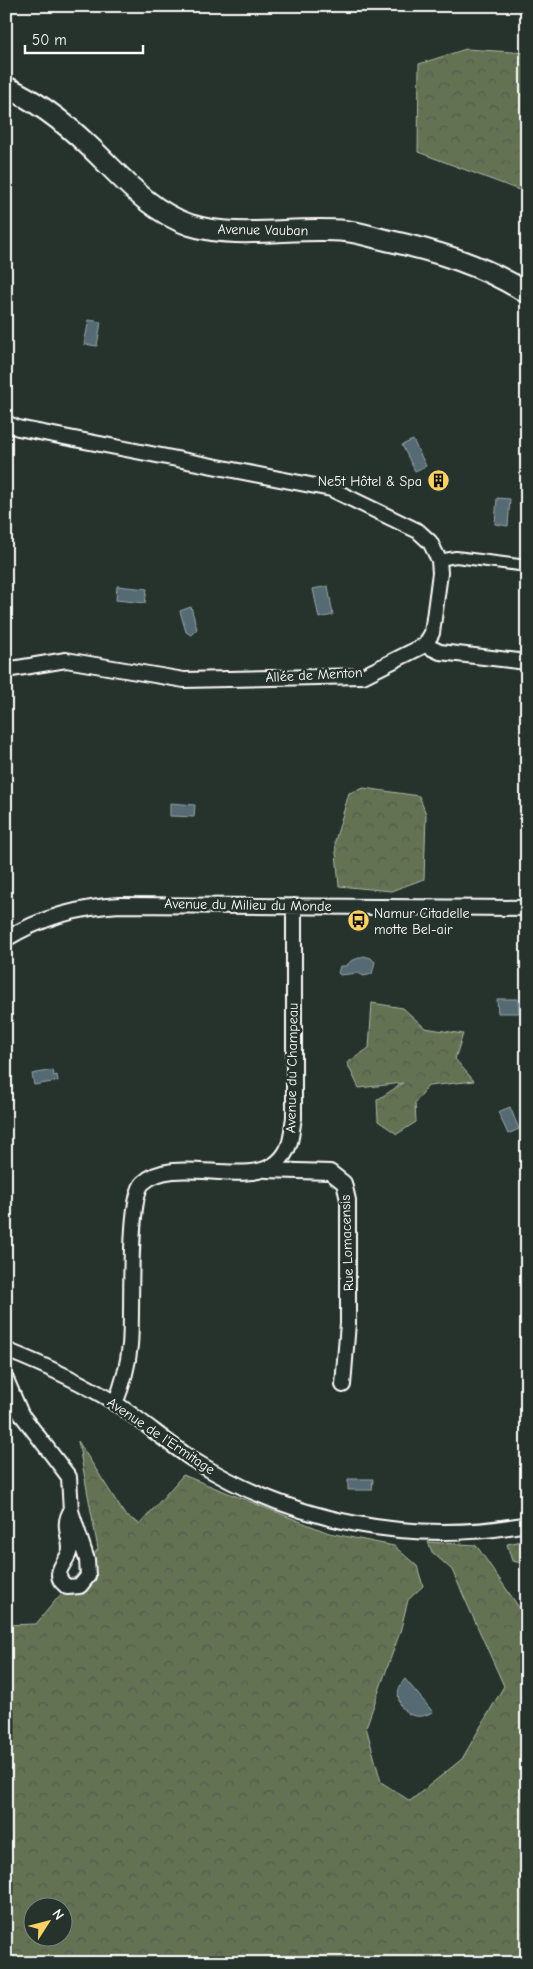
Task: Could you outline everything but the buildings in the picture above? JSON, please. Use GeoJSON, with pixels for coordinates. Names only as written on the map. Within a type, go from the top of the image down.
{"type":"FeatureCollection","features":[{"type":"Feature","properties":{"kind":"main road","name":"Avenue Vauban"},"geometry":{"type":"LineString","coordinates":[[6,87],[52,114],[89,146],[136,194],[170,216],[190,225],[218,231],[345,230],[428,249],[481,268],[527,293]]}},
{"type":"Feature","properties":{"kind":"street"},"geometry":{"type":"LineString","coordinates":[[6,423],[18,428],[332,489],[418,531],[430,542],[439,560],[440,573],[432,634],[425,645],[440,652],[527,662]]}},
{"type":"Feature","properties":{"kind":"street"},"geometry":{"type":"LineString","coordinates":[[439,560],[456,557],[527,566]]}},
{"type":"Feature","properties":{"kind":"street","name":"Allée de Menton"},"geometry":{"type":"LineString","coordinates":[[6,670],[66,660],[184,680],[362,676],[425,645]]}},
{"type":"Feature","properties":{"kind":"street","name":"Avenue du Milieu du Monde"},"geometry":{"type":"LineString","coordinates":[[6,939],[46,919],[97,907],[135,904],[527,908]]}},
{"type":"Feature","properties":{"kind":"street","name":"Avenue du Champeau"},"geometry":{"type":"LineString","coordinates":[[266,1170],[280,1158],[289,1145],[294,1118],[294,906]]}},
{"type":"Feature","properties":{"kind":"street"},"geometry":{"type":"LineString","coordinates":[[115,1404],[125,1380],[130,1345],[132,1236],[136,1196],[144,1183],[174,1171],[266,1170]]}},
{"type":"Feature","properties":{"kind":"street","name":"Rue Lomacensis"},"geometry":{"type":"LineString","coordinates":[[266,1170],[330,1172],[344,1183],[348,1200],[348,1323],[343,1385]]}},
{"type":"Feature","properties":{"kind":"street","name":"Avenue de l'Ermitage"},"geometry":{"type":"LineString","coordinates":[[6,1350],[59,1370],[115,1404],[195,1461],[228,1480],[264,1497],[312,1514],[359,1525],[448,1532],[506,1528],[527,1524]]}},
{"type":"Feature","properties":{"kind":"street"},"geometry":{"type":"LineString","coordinates":[[6,1379],[21,1414],[69,1477],[71,1511],[87,1560],[88,1576],[80,1586],[67,1587],[61,1582],[59,1574],[62,1565],[68,1557],[70,1548],[66,1520],[71,1511]]}},
{"type":"Feature","properties":{"kind":"green space"},"geometry":{"type":"Polygon","coordinates":[[[466,49],[527,53],[527,193],[418,152],[419,64],[466,49]]]}},
{"type":"Feature","properties":{"kind":"green space"},"geometry":{"type":"Polygon","coordinates":[[[364,788],[419,796],[426,814],[424,879],[391,891],[339,886],[335,841],[349,793],[364,788]]]}},
{"type":"Feature","properties":{"kind":"green space"},"geometry":{"type":"Polygon","coordinates":[[[372,1003],[403,1008],[425,1028],[463,1034],[455,1059],[474,1081],[428,1086],[415,1103],[416,1122],[397,1134],[378,1121],[377,1100],[403,1083],[359,1088],[347,1063],[369,1048],[372,1003]]]}},
{"type":"Feature","properties":{"kind":"green space"},"geometry":{"type":"Polygon","coordinates":[[[78,1441],[125,1515],[140,1524],[183,1475],[329,1533],[394,1546],[417,1566],[423,1586],[408,1600],[400,1632],[366,1727],[381,1782],[410,1801],[462,1759],[504,1686],[452,1570],[432,1552],[428,1542],[476,1545],[527,1619],[527,1963],[6,1963],[6,1625],[36,1624],[98,1549],[78,1441]]]}},
{"type":"Feature","properties":{"kind":"green space"},"geometry":{"type":"Polygon","coordinates":[[[527,1540],[527,1564],[512,1561],[507,1544],[527,1540]]]}},
{"type":"Feature","properties":{"kind":"water"},"geometry":{"type":"Polygon","coordinates":[[[89,320],[101,322],[97,346],[84,344],[89,320]]]}},
{"type":"Feature","properties":{"kind":"water"},"geometry":{"type":"Polygon","coordinates":[[[413,440],[426,466],[415,471],[402,445],[413,440]]]}},
{"type":"Feature","properties":{"kind":"water"},"geometry":{"type":"Polygon","coordinates":[[[497,498],[510,499],[508,526],[495,524],[497,498]]]}},
{"type":"Feature","properties":{"kind":"water"},"geometry":{"type":"Polygon","coordinates":[[[117,586],[147,589],[145,603],[116,600],[117,586]]]}},
{"type":"Feature","properties":{"kind":"water"},"geometry":{"type":"Polygon","coordinates":[[[328,586],[333,615],[319,618],[313,589],[328,586]]]}},
{"type":"Feature","properties":{"kind":"water"},"geometry":{"type":"Polygon","coordinates":[[[191,607],[197,629],[191,635],[186,632],[180,611],[191,607]]]}},
{"type":"Feature","properties":{"kind":"water"},"geometry":{"type":"Polygon","coordinates":[[[170,803],[195,805],[194,817],[170,816],[170,803]]]}},
{"type":"Feature","properties":{"kind":"water"},"geometry":{"type":"Polygon","coordinates":[[[364,956],[371,958],[375,962],[372,974],[364,976],[358,973],[340,975],[338,973],[340,966],[346,966],[351,961],[364,956]]]}},
{"type":"Feature","properties":{"kind":"water"},"geometry":{"type":"Polygon","coordinates":[[[497,999],[518,999],[519,1013],[498,1013],[497,999]]]}},
{"type":"Feature","properties":{"kind":"water"},"geometry":{"type":"Polygon","coordinates":[[[53,1070],[54,1076],[57,1075],[58,1081],[34,1085],[32,1074],[53,1070]]]}},
{"type":"Feature","properties":{"kind":"water"},"geometry":{"type":"Polygon","coordinates":[[[510,1107],[519,1129],[508,1134],[498,1112],[510,1107]]]}},
{"type":"Feature","properties":{"kind":"water"},"geometry":{"type":"Polygon","coordinates":[[[348,1479],[373,1479],[372,1490],[348,1490],[348,1479]]]}},
{"type":"Feature","properties":{"kind":"water"},"geometry":{"type":"Polygon","coordinates":[[[405,1679],[433,1712],[423,1716],[414,1716],[403,1709],[398,1697],[401,1684],[405,1679]]]}},
{"type":"Feature","properties":{"kind":"place","name":"Ne5t Hôtel & Spa"},"geometry":{"type":"Point","coordinates":[438,481]}},
{"type":"Feature","properties":{"kind":"place","name":"Namur Citadelle motte Bel-air"},"geometry":{"type":"Point","coordinates":[358,921]}}]}
